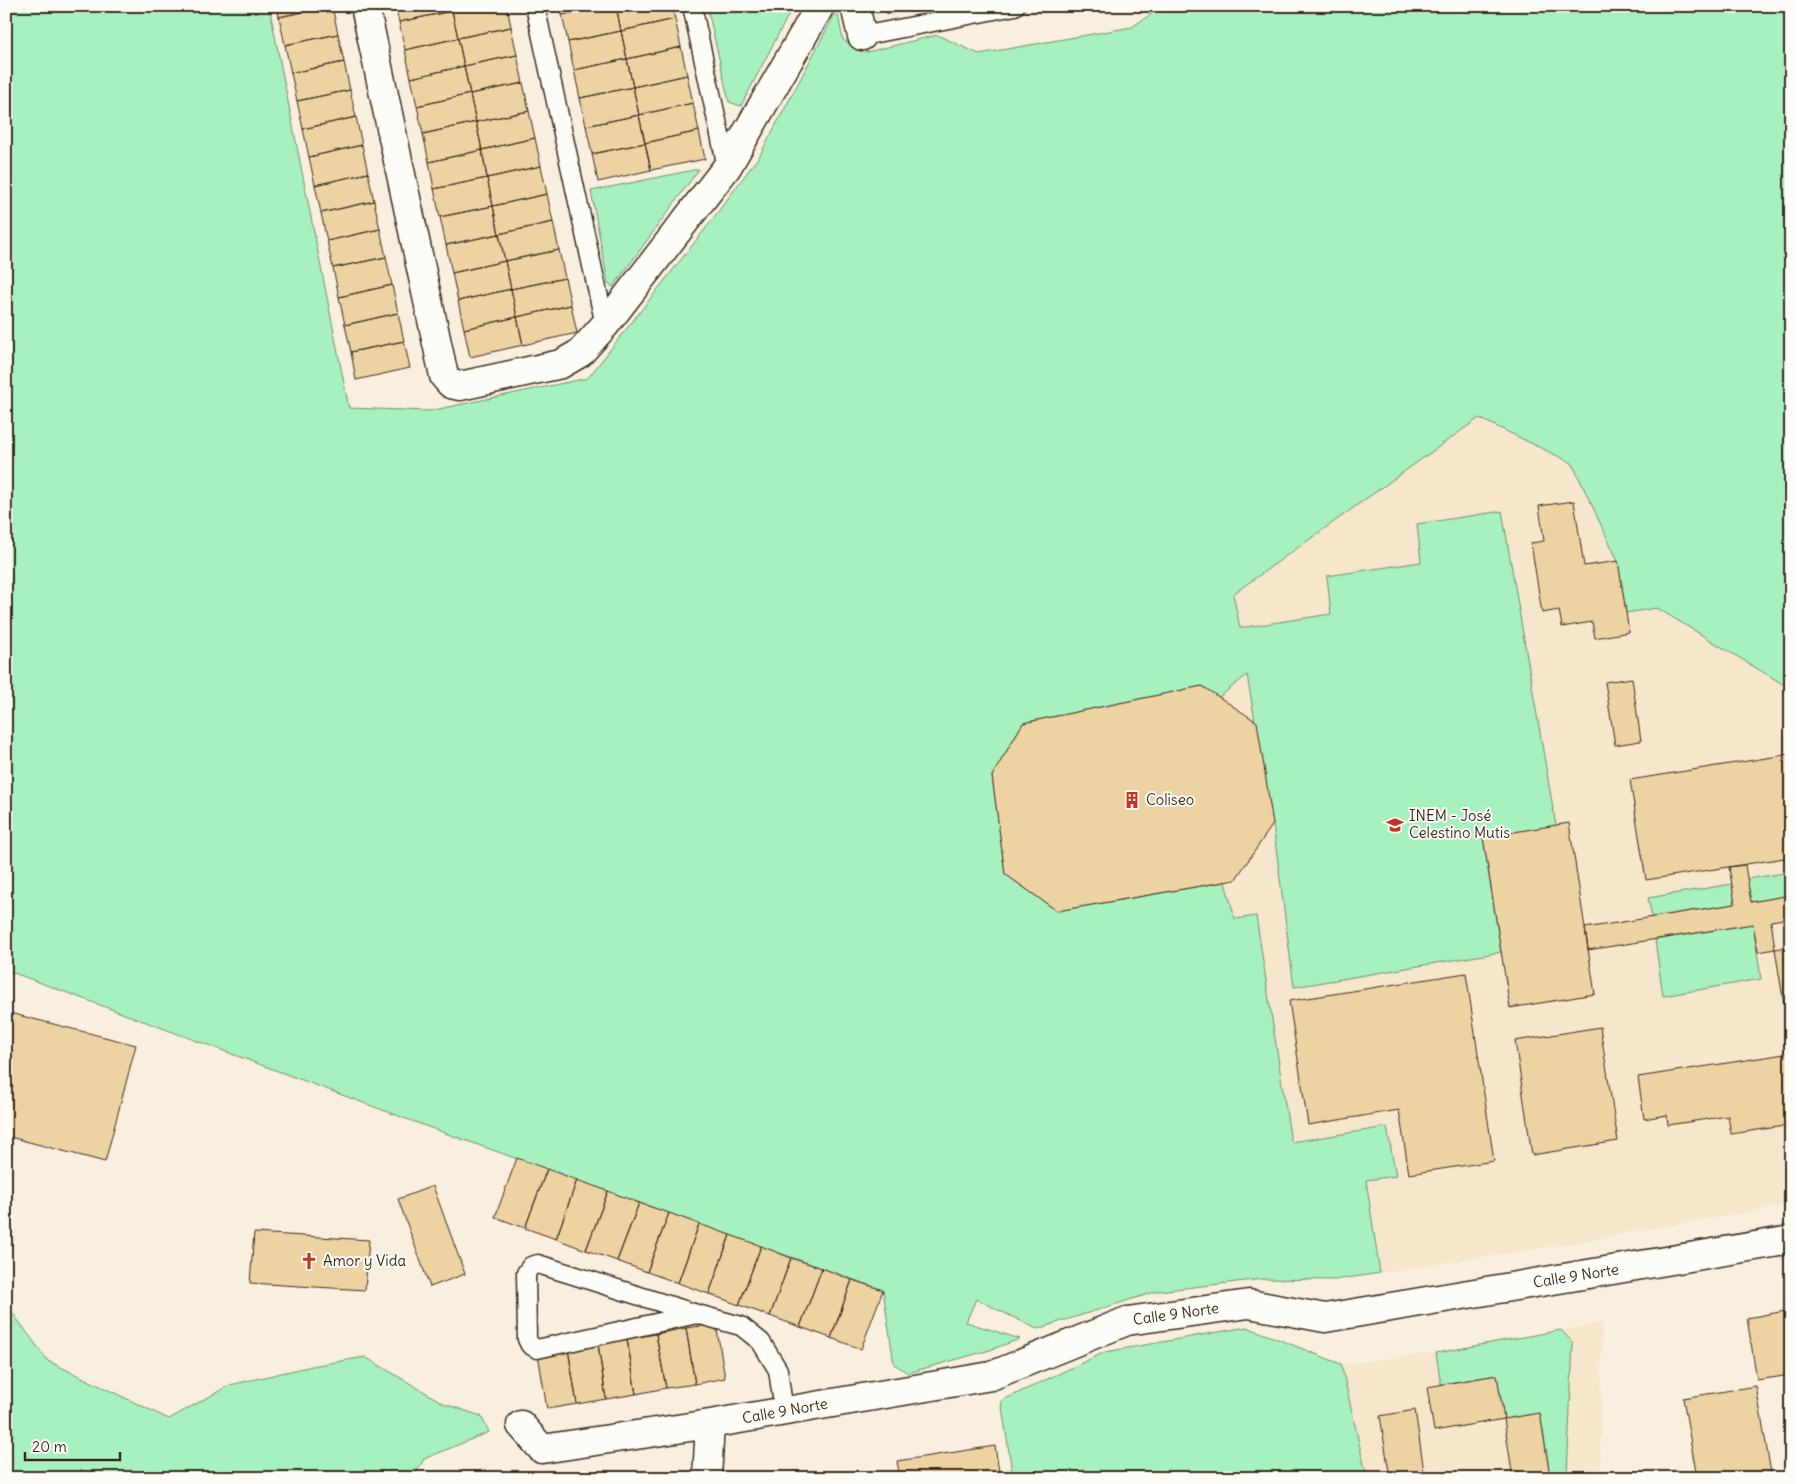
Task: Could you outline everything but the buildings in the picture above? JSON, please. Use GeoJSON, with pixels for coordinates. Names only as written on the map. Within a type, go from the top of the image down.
{"type":"FeatureCollection","features":[{"type":"Feature","properties":{"kind":"street"},"geometry":{"type":"LineString","coordinates":[[365,6],[444,376],[451,384],[460,386],[560,364],[580,353],[605,325],[727,167],[820,6]]}},
{"type":"Feature","properties":{"kind":"street"},"geometry":{"type":"LineString","coordinates":[[855,6],[862,36]]}},
{"type":"Feature","properties":{"kind":"street","name":"Calle 9 Norte"},"geometry":{"type":"LineString","coordinates":[[522,1424],[542,1449],[784,1412],[991,1376],[1127,1321],[1250,1304],[1324,1318],[1791,1240]]}},
{"type":"Feature","properties":{"kind":"street"},"geometry":{"type":"LineString","coordinates":[[707,1478],[710,1424]]}},
{"type":"Feature","properties":{"kind":"lane"},"geometry":{"type":"LineString","coordinates":[[535,6],[605,325]]}},
{"type":"Feature","properties":{"kind":"lane"},"geometry":{"type":"LineString","coordinates":[[692,6],[727,167]]}},
{"type":"Feature","properties":{"kind":"lane"},"geometry":{"type":"LineString","coordinates":[[862,36],[1016,6]]}},
{"type":"Feature","properties":{"kind":"lane"},"geometry":{"type":"LineString","coordinates":[[697,1314],[536,1348],[530,1345],[527,1339],[526,1273],[531,1266],[538,1264],[741,1326],[761,1342],[778,1370],[784,1412]]}},
{"type":"Feature","properties":{"kind":"shaded area","name":"INEM - José Celestino Mutis"},"geometry":{"type":"Polygon","coordinates":[[[1479,418],[1572,463],[1618,561],[1657,608],[1791,689],[1791,1205],[1574,1243],[1334,1280],[1306,1244],[976,1299],[966,1322],[791,1258],[1005,874],[992,776],[1023,723],[1202,686],[1240,628],[1233,593],[1479,418]]]}},
{"type":"Feature","properties":{"kind":"shaded area"},"geometry":{"type":"Polygon","coordinates":[[[1602,1323],[1600,1478],[1367,1478],[1341,1364],[1436,1353],[1602,1323]]]}},
{"type":"Feature","properties":{"kind":"green space"},"geometry":{"type":"Polygon","coordinates":[[[6,6],[269,6],[349,408],[429,411],[588,378],[709,224],[760,155],[837,10],[843,40],[867,52],[937,35],[979,54],[1132,27],[1163,6],[1791,6],[1791,689],[1657,608],[1626,613],[1618,561],[1572,463],[1479,418],[1233,594],[1240,628],[1331,614],[1327,576],[1421,562],[1417,524],[1502,511],[1556,826],[1483,837],[1501,952],[1294,987],[1273,824],[1247,675],[1219,697],[1202,686],[1023,723],[992,776],[1005,874],[1057,911],[1225,882],[1235,919],[1256,916],[1291,1142],[1387,1127],[1396,1176],[1366,1180],[1380,1273],[1334,1280],[1263,1279],[1158,1291],[1037,1329],[976,1299],[966,1322],[1020,1339],[990,1350],[908,1373],[894,1364],[883,1290],[431,1128],[6,970],[6,6]]]}},
{"type":"Feature","properties":{"kind":"green space"},"geometry":{"type":"Polygon","coordinates":[[[707,6],[793,6],[741,106],[729,102],[707,6]]]}},
{"type":"Feature","properties":{"kind":"green space"},"geometry":{"type":"Polygon","coordinates":[[[699,169],[613,287],[608,283],[591,191],[699,169]]]}},
{"type":"Feature","properties":{"kind":"green space"},"geometry":{"type":"Polygon","coordinates":[[[1791,872],[1791,895],[1751,902],[1747,879],[1791,872]]]}},
{"type":"Feature","properties":{"kind":"green space"},"geometry":{"type":"Polygon","coordinates":[[[1732,884],[1735,904],[1652,917],[1648,898],[1732,884]]]}},
{"type":"Feature","properties":{"kind":"green space"},"geometry":{"type":"Polygon","coordinates":[[[1753,924],[1761,979],[1663,996],[1655,940],[1753,924]]]}},
{"type":"Feature","properties":{"kind":"green space"},"geometry":{"type":"Polygon","coordinates":[[[6,1304],[48,1361],[169,1419],[230,1385],[312,1366],[365,1357],[445,1404],[481,1416],[489,1432],[424,1459],[413,1478],[6,1478],[6,1304]]]}},
{"type":"Feature","properties":{"kind":"green space"},"geometry":{"type":"Polygon","coordinates":[[[1247,1327],[1341,1364],[1367,1478],[1013,1478],[1001,1401],[1105,1352],[1247,1327]]]}},
{"type":"Feature","properties":{"kind":"green space"},"geometry":{"type":"Polygon","coordinates":[[[1561,1330],[1573,1343],[1567,1474],[1550,1476],[1540,1413],[1504,1419],[1497,1375],[1441,1384],[1436,1353],[1561,1330]]]}},
{"type":"Feature","properties":{"kind":"place","name":"Coliseo"},"geometry":{"type":"Point","coordinates":[1132,800]}},
{"type":"Feature","properties":{"kind":"place","name":"INEM - José Celestino Mutis"},"geometry":{"type":"Point","coordinates":[1395,825]}},
{"type":"Feature","properties":{"kind":"place","name":"Amor y Vida"},"geometry":{"type":"Point","coordinates":[309,1261]}}]}
